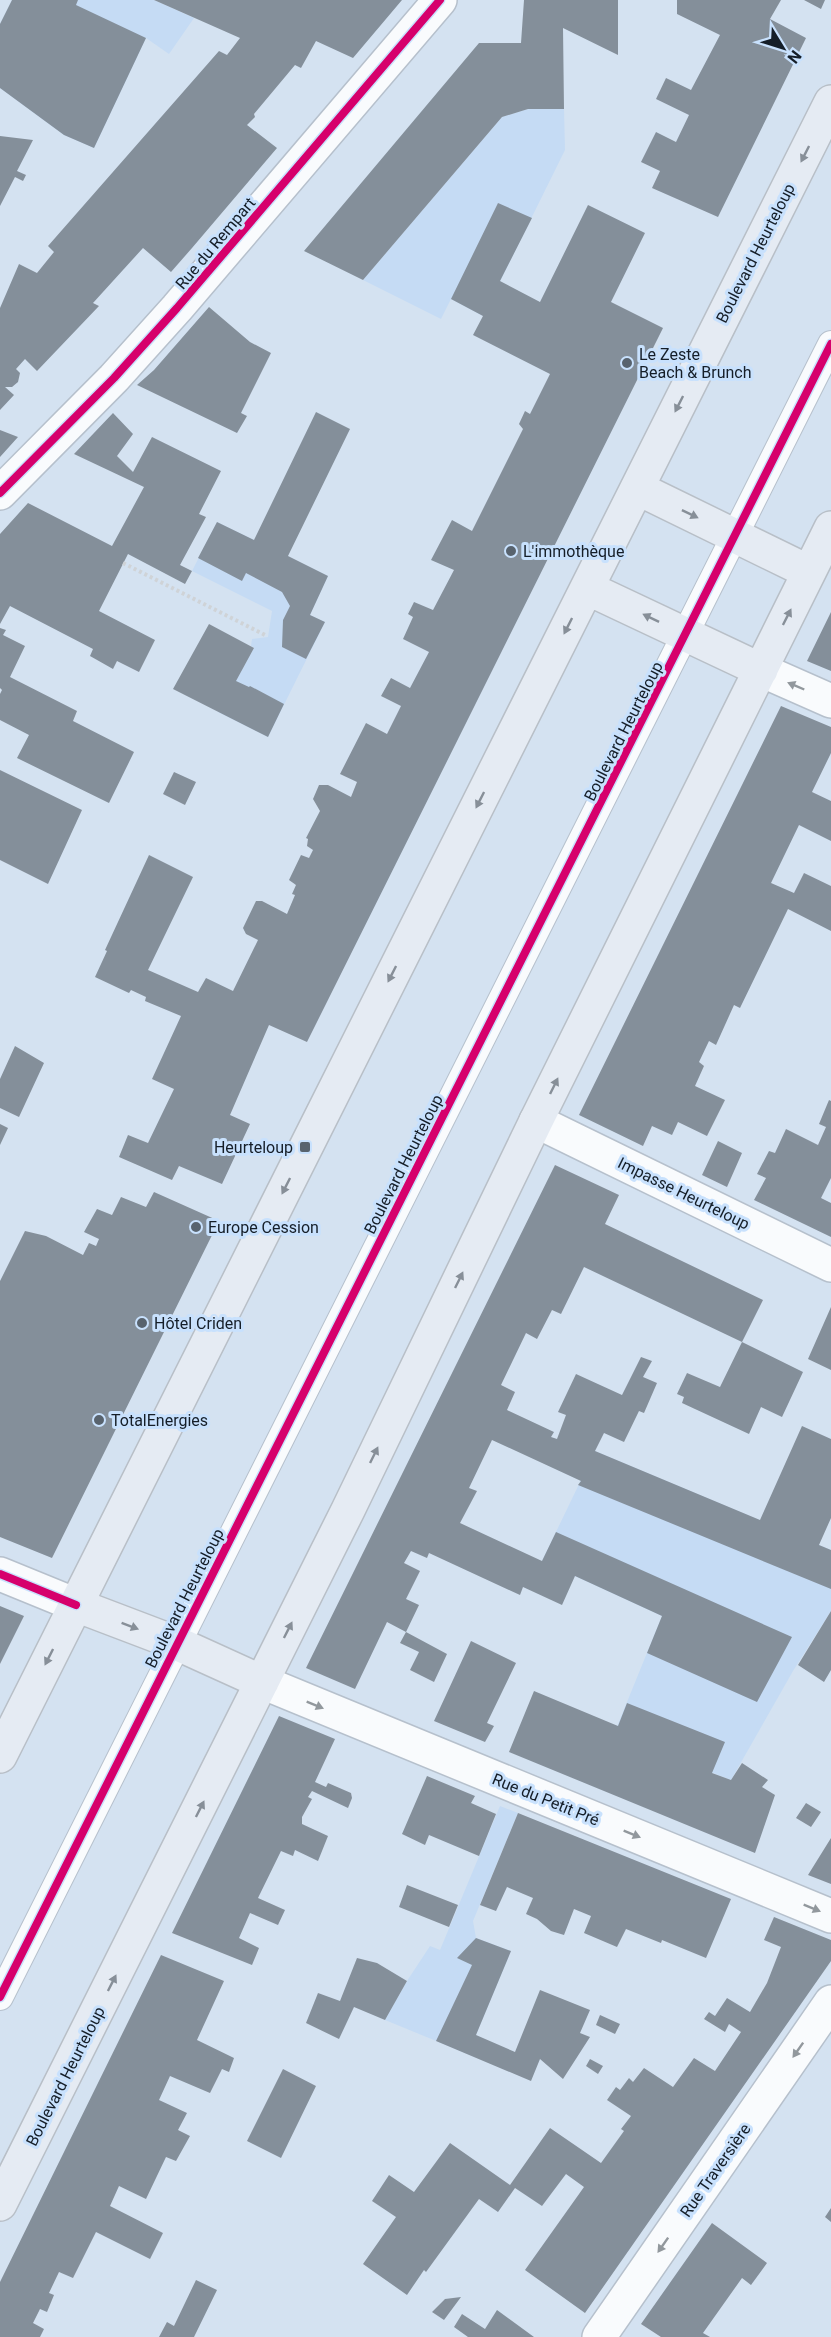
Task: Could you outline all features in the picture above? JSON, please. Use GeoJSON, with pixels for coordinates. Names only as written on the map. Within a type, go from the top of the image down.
{"type":"FeatureCollection","features":[{"type":"Feature","properties":{"kind":"main road","name":"Boulevard Heurteloup"},"geometry":{"type":"LineString","coordinates":[[0,1756],[831,102]]}},
{"type":"Feature","properties":{"kind":"main road"},"geometry":{"type":"LineString","coordinates":[[637,488],[809,572]]}},
{"type":"Feature","properties":{"kind":"main road","name":"Boulevard Heurteloup"},"geometry":{"type":"LineString","coordinates":[[0,2204],[348,1510],[536,1121],[831,528]]}},
{"type":"Feature","properties":{"kind":"main road"},"geometry":{"type":"LineString","coordinates":[[587,588],[761,670]]}},
{"type":"Feature","properties":{"kind":"main road"},"geometry":{"type":"LineString","coordinates":[[76,1605],[177,1643],[262,1682]]}},
{"type":"Feature","properties":{"kind":"street","name":"Rue du Rempart"},"geometry":{"type":"LineString","coordinates":[[0,493],[114,378],[177,308],[440,0]]}},
{"type":"Feature","properties":{"kind":"street","name":"Boulevard Heurteloup"},"geometry":{"type":"LineString","coordinates":[[0,1997],[831,344]]}},
{"type":"Feature","properties":{"kind":"street"},"geometry":{"type":"LineString","coordinates":[[761,670],[831,701]]}},
{"type":"Feature","properties":{"kind":"street","name":"Impasse Heurteloup"},"geometry":{"type":"LineString","coordinates":[[536,1121],[831,1265]]}},
{"type":"Feature","properties":{"kind":"street"},"geometry":{"type":"LineString","coordinates":[[0,1574],[76,1605]]}},
{"type":"Feature","properties":{"kind":"street","name":"Rue du Petit Pré"},"geometry":{"type":"LineString","coordinates":[[262,1682],[831,1916]]}},
{"type":"Feature","properties":{"kind":"street","name":"Rue Traversière"},"geometry":{"type":"LineString","coordinates":[[599,2337],[831,2002]]}},
{"type":"Feature","properties":{"kind":"path"},"geometry":{"type":"LineString","coordinates":[[123,563],[265,635]]}},
{"type":"Feature","properties":{"kind":"shaded area"},"geometry":{"type":"Polygon","coordinates":[[[12,0],[154,0],[194,18],[169,54],[146,38],[94,148],[64,135],[0,88],[0,24],[12,0]]]}},
{"type":"Feature","properties":{"kind":"shaded area"},"geometry":{"type":"Polygon","coordinates":[[[528,109],[564,109],[565,150],[483,316],[451,299],[441,319],[363,280],[502,117],[528,109]]]}},
{"type":"Feature","properties":{"kind":"shaded area"},"geometry":{"type":"Polygon","coordinates":[[[217,522],[328,576],[310,615],[325,622],[268,737],[218,712],[254,648],[251,646],[252,639],[268,637],[272,611],[192,571],[217,522]]]}},
{"type":"Feature","properties":{"kind":"shaded area"},"geometry":{"type":"Polygon","coordinates":[[[595,1451],[831,1550],[831,1611],[793,1671],[731,1780],[614,1734],[662,1616],[542,1561],[595,1451]]]}},
{"type":"Feature","properties":{"kind":"shaded area"},"geometry":{"type":"Polygon","coordinates":[[[500,1806],[518,1813],[473,1921],[476,1938],[511,1951],[468,2054],[385,2020],[430,1946],[440,1950],[500,1806]]]}},
{"type":"Feature","properties":{"kind":"building"},"geometry":{"type":"Polygon","coordinates":[[[12,0],[78,0],[76,5],[146,38],[94,148],[64,135],[0,88],[0,24],[12,0]]]}},
{"type":"Feature","properties":{"kind":"building"},"geometry":{"type":"Polygon","coordinates":[[[154,0],[402,0],[353,58],[316,41],[301,68],[295,65],[247,125],[277,148],[192,248],[171,272],[143,248],[93,303],[99,306],[37,371],[25,359],[16,369],[20,373],[18,382],[12,387],[5,387],[14,395],[0,410],[0,308],[19,264],[37,273],[54,252],[48,246],[219,51],[227,55],[240,38],[154,0]]]}},
{"type":"Feature","properties":{"kind":"building"},"geometry":{"type":"Polygon","coordinates":[[[524,0],[618,0],[618,55],[563,28],[564,109],[528,109],[502,117],[363,280],[304,251],[479,43],[521,43],[524,0]]]}},
{"type":"Feature","properties":{"kind":"building"},"geometry":{"type":"Polygon","coordinates":[[[677,0],[781,0],[770,19],[806,38],[718,217],[652,188],[660,171],[641,162],[656,132],[676,142],[689,115],[656,99],[666,78],[691,90],[720,35],[677,14],[677,0]]]}},
{"type":"Feature","properties":{"kind":"building"},"geometry":{"type":"Polygon","coordinates":[[[804,0],[825,0],[821,9],[804,0]]]}},
{"type":"Feature","properties":{"kind":"building"},"geometry":{"type":"Polygon","coordinates":[[[0,136],[33,140],[17,171],[26,175],[23,181],[15,177],[0,206],[0,136]]]}},
{"type":"Feature","properties":{"kind":"building"},"geometry":{"type":"Polygon","coordinates":[[[498,203],[532,218],[500,281],[540,302],[588,205],[645,233],[611,302],[663,328],[307,1042],[269,1025],[230,1115],[250,1124],[222,1184],[179,1166],[172,1180],[119,1157],[128,1135],[148,1143],[174,1089],[152,1079],[181,1016],[145,1001],[146,997],[131,990],[129,993],[95,977],[149,855],[193,877],[148,970],[198,992],[206,978],[233,991],[258,940],[246,934],[243,928],[256,901],[262,901],[287,914],[295,895],[292,894],[296,885],[289,880],[301,855],[309,858],[313,850],[307,846],[308,839],[306,838],[320,811],[313,799],[319,785],[328,785],[351,797],[357,782],[340,774],[366,723],[387,734],[401,706],[381,696],[391,678],[410,688],[429,652],[403,639],[413,617],[408,614],[414,602],[433,610],[454,570],[431,560],[452,520],[472,531],[523,429],[519,424],[525,411],[530,414],[550,374],[473,335],[483,316],[451,299],[498,203]]]}},
{"type":"Feature","properties":{"kind":"building"},"geometry":{"type":"Polygon","coordinates":[[[209,307],[250,342],[271,353],[241,413],[247,416],[237,433],[137,385],[154,370],[209,307]]]}},
{"type":"Feature","properties":{"kind":"building"},"geometry":{"type":"Polygon","coordinates":[[[316,412],[350,429],[288,556],[328,576],[310,615],[325,622],[306,659],[282,647],[283,620],[290,606],[282,592],[246,573],[242,581],[198,558],[217,522],[254,540],[316,412]]]}},
{"type":"Feature","properties":{"kind":"building"},"geometry":{"type":"Polygon","coordinates":[[[113,413],[133,434],[117,456],[133,472],[152,437],[221,471],[199,514],[206,517],[180,565],[192,571],[185,584],[128,554],[99,611],[155,640],[139,672],[117,661],[113,669],[90,656],[93,649],[10,606],[0,624],[0,534],[28,503],[112,546],[144,487],[74,454],[113,413]]]}},
{"type":"Feature","properties":{"kind":"building"},"geometry":{"type":"Polygon","coordinates":[[[0,430],[18,437],[0,457],[0,430]]]}},
{"type":"Feature","properties":{"kind":"building"},"geometry":{"type":"Polygon","coordinates":[[[831,612],[831,671],[807,661],[831,612]]]}},
{"type":"Feature","properties":{"kind":"building"},"geometry":{"type":"Polygon","coordinates":[[[209,624],[254,648],[236,681],[284,704],[268,737],[173,689],[209,624]]]}},
{"type":"Feature","properties":{"kind":"building"},"geometry":{"type":"Polygon","coordinates":[[[0,628],[6,630],[3,635],[25,646],[10,677],[77,711],[73,721],[134,752],[109,803],[17,758],[29,735],[0,720],[2,690],[0,688],[0,628]]]}},
{"type":"Feature","properties":{"kind":"building"},"geometry":{"type":"Polygon","coordinates":[[[781,706],[831,727],[831,753],[812,792],[831,801],[831,841],[799,825],[771,883],[794,893],[804,873],[831,886],[831,931],[788,909],[740,1008],[734,1005],[716,1045],[709,1041],[699,1062],[704,1066],[695,1086],[725,1100],[707,1136],[678,1122],[672,1135],[652,1126],[643,1146],[579,1115],[781,706]]]}},
{"type":"Feature","properties":{"kind":"building"},"geometry":{"type":"Polygon","coordinates":[[[0,770],[82,810],[48,884],[0,860],[0,770]]]}},
{"type":"Feature","properties":{"kind":"building"},"geometry":{"type":"Polygon","coordinates":[[[174,772],[196,782],[185,805],[163,794],[174,772]]]}},
{"type":"Feature","properties":{"kind":"building"},"geometry":{"type":"Polygon","coordinates":[[[15,1046],[44,1063],[19,1117],[0,1108],[0,1079],[15,1046]]]}},
{"type":"Feature","properties":{"kind":"building"},"geometry":{"type":"Polygon","coordinates":[[[829,1100],[831,1101],[831,1178],[821,1198],[831,1203],[831,1237],[754,1200],[766,1178],[757,1174],[769,1151],[775,1153],[786,1129],[818,1145],[826,1127],[819,1124],[829,1100]]]}},
{"type":"Feature","properties":{"kind":"building"},"geometry":{"type":"Polygon","coordinates":[[[0,1124],[8,1128],[0,1145],[0,1124]]]}},
{"type":"Feature","properties":{"kind":"building"},"geometry":{"type":"Polygon","coordinates":[[[718,1141],[742,1153],[727,1187],[702,1175],[718,1141]]]}},
{"type":"Feature","properties":{"kind":"building"},"geometry":{"type":"Polygon","coordinates":[[[555,1165],[619,1195],[605,1224],[763,1300],[742,1342],[584,1267],[561,1314],[552,1310],[537,1339],[526,1333],[501,1385],[515,1392],[507,1410],[554,1432],[551,1437],[557,1439],[566,1415],[558,1412],[576,1374],[622,1395],[641,1357],[652,1361],[643,1377],[657,1383],[644,1413],[639,1411],[624,1442],[604,1433],[595,1451],[760,1520],[802,1426],[831,1439],[831,1518],[819,1545],[831,1550],[831,1589],[578,1485],[581,1481],[492,1440],[469,1488],[477,1491],[460,1523],[542,1561],[556,1532],[792,1637],[757,1702],[647,1653],[662,1616],[575,1576],[562,1605],[523,1587],[520,1595],[429,1553],[427,1558],[411,1551],[404,1563],[420,1571],[406,1599],[419,1605],[406,1632],[387,1622],[355,1689],[306,1668],[555,1165]]]}},
{"type":"Feature","properties":{"kind":"building"},"geometry":{"type":"Polygon","coordinates":[[[154,1192],[219,1221],[52,1558],[0,1537],[0,1281],[25,1231],[46,1236],[83,1255],[89,1243],[96,1246],[99,1239],[84,1232],[97,1209],[112,1215],[121,1197],[146,1207],[154,1192]]]}},
{"type":"Feature","properties":{"kind":"building"},"geometry":{"type":"Polygon","coordinates":[[[831,1307],[831,1370],[808,1359],[831,1307]]]}},
{"type":"Feature","properties":{"kind":"building"},"geometry":{"type":"Polygon","coordinates":[[[742,1342],[803,1372],[782,1417],[761,1407],[749,1434],[682,1403],[684,1397],[677,1394],[687,1373],[720,1387],[742,1342]]]}},
{"type":"Feature","properties":{"kind":"building"},"geometry":{"type":"Polygon","coordinates":[[[0,1606],[24,1616],[0,1664],[0,1606]]]}},
{"type":"Feature","properties":{"kind":"building"},"geometry":{"type":"Polygon","coordinates":[[[831,1611],[831,1670],[824,1682],[798,1665],[831,1611]]]}},
{"type":"Feature","properties":{"kind":"building"},"geometry":{"type":"Polygon","coordinates":[[[406,1632],[447,1654],[434,1682],[410,1670],[419,1652],[400,1643],[406,1632]]]}},
{"type":"Feature","properties":{"kind":"building"},"geometry":{"type":"Polygon","coordinates":[[[471,1641],[516,1663],[487,1723],[494,1726],[485,1742],[434,1721],[471,1641]]]}},
{"type":"Feature","properties":{"kind":"building"},"geometry":{"type":"Polygon","coordinates":[[[534,1691],[618,1726],[627,1703],[725,1742],[712,1773],[731,1780],[742,1763],[768,1780],[762,1787],[775,1795],[755,1853],[509,1752],[534,1691]]]}},
{"type":"Feature","properties":{"kind":"building"},"geometry":{"type":"Polygon","coordinates":[[[279,1716],[335,1739],[315,1782],[326,1787],[328,1783],[351,1793],[352,1798],[348,1808],[312,1791],[308,1797],[312,1799],[302,1817],[302,1824],[328,1836],[318,1861],[295,1850],[293,1856],[281,1851],[258,1898],[285,1910],[278,1925],[250,1913],[239,1938],[259,1948],[252,1965],[172,1933],[279,1716]]]}},
{"type":"Feature","properties":{"kind":"building"},"geometry":{"type":"Polygon","coordinates":[[[427,1776],[475,1796],[471,1803],[496,1814],[479,1856],[429,1835],[425,1845],[402,1834],[427,1776]]]}},
{"type":"Feature","properties":{"kind":"building"},"geometry":{"type":"Polygon","coordinates":[[[806,1803],[821,1812],[811,1827],[796,1818],[806,1803]]]}},
{"type":"Feature","properties":{"kind":"building"},"geometry":{"type":"Polygon","coordinates":[[[518,1813],[731,1899],[706,1958],[662,1940],[661,1943],[626,1929],[617,1947],[584,1933],[591,1916],[574,1909],[564,1935],[551,1931],[537,1919],[526,1914],[533,1898],[507,1887],[496,1911],[480,1905],[518,1813]]]}},
{"type":"Feature","properties":{"kind":"building"},"geometry":{"type":"Polygon","coordinates":[[[831,1838],[831,1884],[808,1875],[831,1838]]]}},
{"type":"Feature","properties":{"kind":"building"},"geometry":{"type":"Polygon","coordinates":[[[407,1885],[458,1905],[449,1927],[399,1907],[407,1885]]]}},
{"type":"Feature","properties":{"kind":"building"},"geometry":{"type":"Polygon","coordinates":[[[774,1917],[831,1940],[831,1961],[585,2313],[525,2270],[584,2187],[566,2174],[542,2206],[515,2188],[498,2212],[479,2199],[407,2295],[363,2264],[396,2217],[372,2201],[389,2175],[414,2192],[450,2143],[510,2185],[550,2128],[601,2163],[624,2131],[621,2129],[631,2116],[607,2100],[616,2087],[620,2090],[629,2078],[633,2082],[644,2068],[673,2087],[694,2058],[715,2071],[741,2032],[729,2024],[725,2032],[704,2019],[709,2012],[715,2016],[727,1998],[750,2012],[767,1983],[781,1947],[764,1940],[774,1917]]]}},
{"type":"Feature","properties":{"kind":"building"},"geometry":{"type":"Polygon","coordinates":[[[476,1938],[511,1951],[476,2035],[515,2052],[540,1990],[590,2010],[580,2033],[590,2037],[563,2079],[540,2059],[531,2081],[436,2041],[472,1965],[457,1958],[476,1938]]]}},
{"type":"Feature","properties":{"kind":"building"},"geometry":{"type":"Polygon","coordinates":[[[161,1955],[224,1981],[197,2040],[234,2058],[229,2072],[222,2069],[210,2093],[170,2076],[159,2100],[187,2113],[178,2130],[190,2136],[176,2161],[166,2157],[146,2199],[119,2186],[110,2206],[163,2233],[150,2259],[96,2232],[73,2278],[59,2272],[49,2293],[54,2295],[47,2312],[40,2309],[33,2323],[44,2329],[40,2337],[0,2337],[0,2282],[161,1955]]]}},
{"type":"Feature","properties":{"kind":"building"},"geometry":{"type":"Polygon","coordinates":[[[357,1958],[377,1963],[407,1981],[385,2020],[354,2007],[339,2039],[306,2023],[318,1993],[340,2001],[357,1958]]]}},
{"type":"Feature","properties":{"kind":"building"},"geometry":{"type":"Polygon","coordinates":[[[600,2015],[620,2024],[615,2034],[596,2025],[600,2015]]]}},
{"type":"Feature","properties":{"kind":"building"},"geometry":{"type":"Polygon","coordinates":[[[590,2059],[603,2066],[598,2074],[586,2066],[590,2059]]]}},
{"type":"Feature","properties":{"kind":"building"},"geometry":{"type":"Polygon","coordinates":[[[283,2069],[316,2086],[281,2158],[247,2141],[283,2069]]]}},
{"type":"Feature","properties":{"kind":"building"},"geometry":{"type":"Polygon","coordinates":[[[831,2208],[831,2222],[825,2217],[831,2208]]]}},
{"type":"Feature","properties":{"kind":"building"},"geometry":{"type":"Polygon","coordinates":[[[712,2223],[767,2263],[751,2285],[742,2278],[703,2333],[710,2337],[661,2337],[641,2324],[712,2223]]]}},
{"type":"Feature","properties":{"kind":"building"},"geometry":{"type":"Polygon","coordinates":[[[196,2280],[217,2290],[194,2337],[159,2337],[167,2322],[174,2326],[196,2280]]]}},
{"type":"Feature","properties":{"kind":"building"},"geometry":{"type":"Polygon","coordinates":[[[461,2297],[444,2320],[432,2312],[445,2299],[461,2297]]]}},
{"type":"Feature","properties":{"kind":"building"},"geometry":{"type":"Polygon","coordinates":[[[497,2310],[534,2337],[468,2337],[454,2327],[462,2314],[485,2329],[497,2310]]]}},
{"type":"Feature","properties":{"kind":"cycle path"},"geometry":{"type":"LineString","coordinates":[[0,493],[114,378],[177,308],[440,0]]}},
{"type":"Feature","properties":{"kind":"cycle path"},"geometry":{"type":"LineString","coordinates":[[0,1997],[831,344]]}},
{"type":"Feature","properties":{"kind":"cycle path"},"geometry":{"type":"LineString","coordinates":[[0,1574],[76,1605]]}},
{"type":"Feature","properties":{"kind":"place","name":"Le Zeste Beach & Brunch"},"geometry":{"type":"Point","coordinates":[627,363]}},
{"type":"Feature","properties":{"kind":"place","name":"L'immothèque"},"geometry":{"type":"Point","coordinates":[511,551]}},
{"type":"Feature","properties":{"kind":"place","name":"Heurteloup"},"geometry":{"type":"Point","coordinates":[305,1147]}},
{"type":"Feature","properties":{"kind":"place","name":"Europe Cession"},"geometry":{"type":"Point","coordinates":[196,1227]}},
{"type":"Feature","properties":{"kind":"place","name":"Hôtel Criden"},"geometry":{"type":"Point","coordinates":[142,1323]}},
{"type":"Feature","properties":{"kind":"place","name":"TotalEnergies"},"geometry":{"type":"Point","coordinates":[99,1420]}}]}
